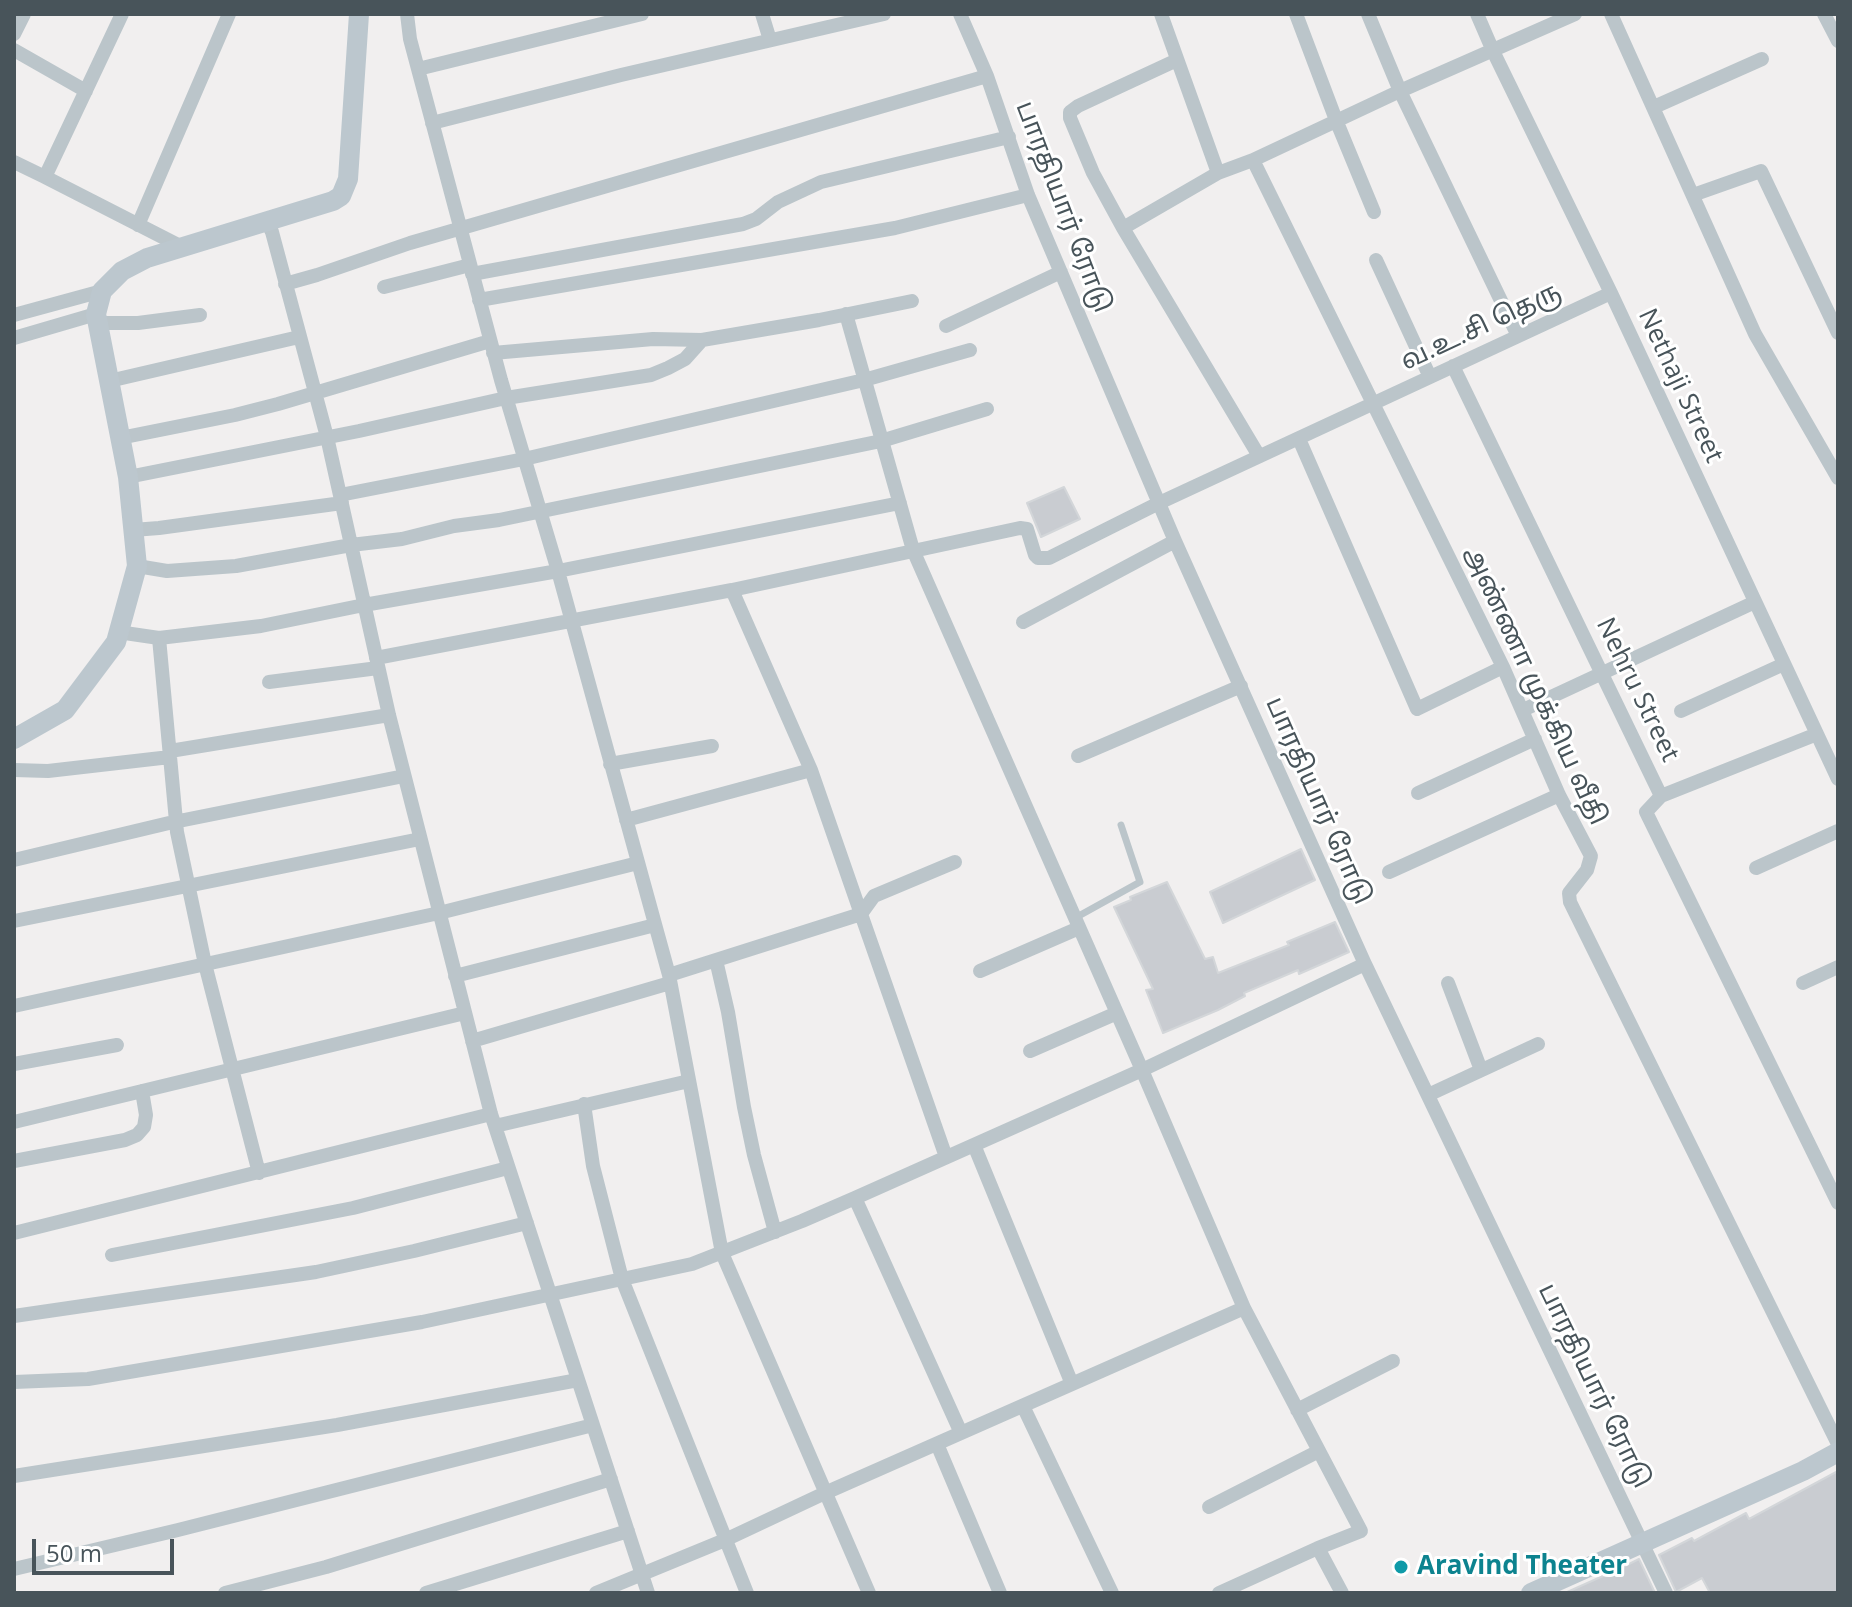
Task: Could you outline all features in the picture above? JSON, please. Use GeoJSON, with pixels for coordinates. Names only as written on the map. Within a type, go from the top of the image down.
{"type":"FeatureCollection","features":[{"type":"Feature","properties":{"kind":"street"},"geometry":{"type":"LineString","coordinates":[[14,34],[24,14]]}},
{"type":"Feature","properties":{"kind":"street"},"geometry":{"type":"LineString","coordinates":[[45,177],[122,14]]}},
{"type":"Feature","properties":{"kind":"street"},"geometry":{"type":"LineString","coordinates":[[138,225],[229,14]]}},
{"type":"Feature","properties":{"kind":"street"},"geometry":{"type":"LineString","coordinates":[[14,315],[102,291],[122,271],[147,258],[182,247],[271,232],[341,196],[348,179],[359,14]]}},
{"type":"Feature","properties":{"kind":"street"},"geometry":{"type":"LineString","coordinates":[[407,14],[410,39],[479,300],[558,571],[670,979],[722,1253],[869,1593]]}},
{"type":"Feature","properties":{"kind":"street"},"geometry":{"type":"LineString","coordinates":[[418,69],[640,14]]}},
{"type":"Feature","properties":{"kind":"street"},"geometry":{"type":"LineString","coordinates":[[762,14],[770,40]]}},
{"type":"Feature","properties":{"kind":"street"},"geometry":{"type":"LineString","coordinates":[[432,123],[884,14]]}},
{"type":"Feature","properties":{"kind":"street","name":"பாரதியார் ரோடு"},"geometry":{"type":"LineString","coordinates":[[960,14],[987,76],[1028,195],[1175,541],[1365,964],[1666,1593]]}},
{"type":"Feature","properties":{"kind":"street"},"geometry":{"type":"LineString","coordinates":[[1161,14],[1218,173]]}},
{"type":"Feature","properties":{"kind":"street"},"geometry":{"type":"LineString","coordinates":[[1296,14],[1374,212]]}},
{"type":"Feature","properties":{"kind":"street"},"geometry":{"type":"LineString","coordinates":[[1368,14],[1400,91],[1518,336]]}},
{"type":"Feature","properties":{"kind":"street","name":"Nethaji Street"},"geometry":{"type":"LineString","coordinates":[[1477,14],[1817,734],[1834,762],[1838,779]]}},
{"type":"Feature","properties":{"kind":"street"},"geometry":{"type":"LineString","coordinates":[[1123,228],[1218,173],[1575,14]]}},
{"type":"Feature","properties":{"kind":"street"},"geometry":{"type":"LineString","coordinates":[[1611,14],[1755,334],[1837,475]]}},
{"type":"Feature","properties":{"kind":"street"},"geometry":{"type":"LineString","coordinates":[[1824,14],[1838,41]]}},
{"type":"Feature","properties":{"kind":"street"},"geometry":{"type":"LineString","coordinates":[[14,50],[86,91]]}},
{"type":"Feature","properties":{"kind":"street"},"geometry":{"type":"LineString","coordinates":[[1654,107],[1762,59]]}},
{"type":"Feature","properties":{"kind":"street"},"geometry":{"type":"LineString","coordinates":[[1177,60],[1078,106],[1070,112],[1070,118],[1093,173],[1123,228],[1259,456]]}},
{"type":"Feature","properties":{"kind":"street"},"geometry":{"type":"LineString","coordinates":[[285,284],[410,243],[987,76]]}},
{"type":"Feature","properties":{"kind":"street"},"geometry":{"type":"LineString","coordinates":[[384,287],[471,269],[743,224],[756,219],[778,202],[821,182],[1009,137]]}},
{"type":"Feature","properties":{"kind":"street","name":"அண்ணா முக்கிய வீதி"},"geometry":{"type":"LineString","coordinates":[[1253,160],[1503,667],[1559,795],[1591,856],[1587,870],[1569,893],[1570,902],[1838,1444]]}},
{"type":"Feature","properties":{"kind":"street"},"geometry":{"type":"LineString","coordinates":[[14,162],[182,247]]}},
{"type":"Feature","properties":{"kind":"street"},"geometry":{"type":"LineString","coordinates":[[1693,195],[1761,171],[1838,333]]}},
{"type":"Feature","properties":{"kind":"street"},"geometry":{"type":"LineString","coordinates":[[479,300],[895,228],[1028,195]]}},
{"type":"Feature","properties":{"kind":"street"},"geometry":{"type":"LineString","coordinates":[[271,232],[327,437],[389,715],[493,1120],[648,1593]]}},
{"type":"Feature","properties":{"kind":"street"},"geometry":{"type":"LineString","coordinates":[[1376,260],[1430,377]]}},
{"type":"Feature","properties":{"kind":"street"},"geometry":{"type":"LineString","coordinates":[[946,326],[1061,272]]}},
{"type":"Feature","properties":{"kind":"street"},"geometry":{"type":"LineString","coordinates":[[14,739],[65,710],[116,642],[127,633],[152,569],[133,530],[145,473],[124,378],[97,318],[102,291]]}},
{"type":"Feature","properties":{"kind":"street","name":"வ.உ.சி தெரு"},"geometry":{"type":"LineString","coordinates":[[913,550],[1024,528],[1029,533],[1035,555],[1043,560],[1049,558],[1159,503],[1611,293]]}},
{"type":"Feature","properties":{"kind":"street"},"geometry":{"type":"LineString","coordinates":[[137,434],[235,415],[394,369],[492,347],[653,339],[702,340],[912,301]]}},
{"type":"Feature","properties":{"kind":"street"},"geometry":{"type":"LineString","coordinates":[[846,314],[913,550],[1244,1308],[1361,1531],[1219,1593]]}},
{"type":"Feature","properties":{"kind":"street"},"geometry":{"type":"LineString","coordinates":[[14,338],[97,318],[131,322],[200,315]]}},
{"type":"Feature","properties":{"kind":"street"},"geometry":{"type":"LineString","coordinates":[[124,378],[299,337]]}},
{"type":"Feature","properties":{"kind":"street"},"geometry":{"type":"LineString","coordinates":[[145,473],[506,398],[651,375],[685,359],[702,340]]}},
{"type":"Feature","properties":{"kind":"street"},"geometry":{"type":"LineString","coordinates":[[133,530],[341,499],[864,380],[970,350]]}},
{"type":"Feature","properties":{"kind":"street","name":"Nehru Street"},"geometry":{"type":"LineString","coordinates":[[1453,366],[1661,796],[1646,812],[1838,1203]]}},
{"type":"Feature","properties":{"kind":"street"},"geometry":{"type":"LineString","coordinates":[[152,569],[236,566],[402,539],[881,441],[987,409]]}},
{"type":"Feature","properties":{"kind":"street"},"geometry":{"type":"LineString","coordinates":[[1299,439],[1417,709],[1503,667]]}},
{"type":"Feature","properties":{"kind":"street"},"geometry":{"type":"LineString","coordinates":[[127,633],[159,638],[261,626],[900,503]]}},
{"type":"Feature","properties":{"kind":"street"},"geometry":{"type":"LineString","coordinates":[[1023,622],[1175,541]]}},
{"type":"Feature","properties":{"kind":"street"},"geometry":{"type":"LineString","coordinates":[[269,682],[377,663],[913,550]]}},
{"type":"Feature","properties":{"kind":"street"},"geometry":{"type":"LineString","coordinates":[[732,590],[811,770],[946,1157]]}},
{"type":"Feature","properties":{"kind":"street"},"geometry":{"type":"LineString","coordinates":[[1523,710],[1755,602]]}},
{"type":"Feature","properties":{"kind":"street"},"geometry":{"type":"LineString","coordinates":[[159,638],[176,822],[205,964],[259,1173]]}},
{"type":"Feature","properties":{"kind":"street"},"geometry":{"type":"LineString","coordinates":[[1681,711],[1784,664]]}},
{"type":"Feature","properties":{"kind":"street"},"geometry":{"type":"LineString","coordinates":[[1078,756],[1241,686]]}},
{"type":"Feature","properties":{"kind":"street"},"geometry":{"type":"LineString","coordinates":[[14,770],[48,771],[170,754],[389,715]]}},
{"type":"Feature","properties":{"kind":"street"},"geometry":{"type":"LineString","coordinates":[[1661,796],[1817,734]]}},
{"type":"Feature","properties":{"kind":"street"},"geometry":{"type":"LineString","coordinates":[[1418,793],[1535,739]]}},
{"type":"Feature","properties":{"kind":"street"},"geometry":{"type":"LineString","coordinates":[[610,764],[712,746]]}},
{"type":"Feature","properties":{"kind":"street"},"geometry":{"type":"LineString","coordinates":[[626,820],[811,770]]}},
{"type":"Feature","properties":{"kind":"street"},"geometry":{"type":"LineString","coordinates":[[14,860],[176,822],[404,776]]}},
{"type":"Feature","properties":{"kind":"street"},"geometry":{"type":"LineString","coordinates":[[1389,872],[1559,795]]}},
{"type":"Feature","properties":{"kind":"street"},"geometry":{"type":"LineString","coordinates":[[1756,868],[1838,831]]}},
{"type":"Feature","properties":{"kind":"street"},"geometry":{"type":"LineString","coordinates":[[14,921],[420,839]]}},
{"type":"Feature","properties":{"kind":"street"},"geometry":{"type":"LineString","coordinates":[[472,1041],[670,979],[716,960],[861,914],[874,896],[955,862]]}},
{"type":"Feature","properties":{"kind":"street"},"geometry":{"type":"LineString","coordinates":[[14,1006],[439,913],[638,863]]}},
{"type":"Feature","properties":{"kind":"street"},"geometry":{"type":"LineString","coordinates":[[980,971],[1077,923]]}},
{"type":"Feature","properties":{"kind":"street"},"geometry":{"type":"LineString","coordinates":[[455,976],[655,925]]}},
{"type":"Feature","properties":{"kind":"street"},"geometry":{"type":"LineString","coordinates":[[716,960],[751,1143],[775,1232]]}},
{"type":"Feature","properties":{"kind":"street"},"geometry":{"type":"LineString","coordinates":[[14,1382],[88,1379],[422,1322],[692,1264],[775,1232],[974,1145],[1142,1070],[1365,964]]}},
{"type":"Feature","properties":{"kind":"street"},"geometry":{"type":"LineString","coordinates":[[1803,983],[1838,967]]}},
{"type":"Feature","properties":{"kind":"street"},"geometry":{"type":"LineString","coordinates":[[1448,983],[1481,1070]]}},
{"type":"Feature","properties":{"kind":"street"},"geometry":{"type":"LineString","coordinates":[[14,1122],[465,1013]]}},
{"type":"Feature","properties":{"kind":"street"},"geometry":{"type":"LineString","coordinates":[[1030,1051],[1117,1013]]}},
{"type":"Feature","properties":{"kind":"street"},"geometry":{"type":"LineString","coordinates":[[1428,1095],[1538,1044]]}},
{"type":"Feature","properties":{"kind":"street"},"geometry":{"type":"LineString","coordinates":[[14,1064],[117,1045]]}},
{"type":"Feature","properties":{"kind":"street"},"geometry":{"type":"LineString","coordinates":[[14,1233],[493,1120],[689,1081]]}},
{"type":"Feature","properties":{"kind":"street"},"geometry":{"type":"LineString","coordinates":[[14,1161],[125,1140],[137,1135],[144,1127],[146,1115],[142,1091]]}},
{"type":"Feature","properties":{"kind":"street"},"geometry":{"type":"LineString","coordinates":[[584,1104],[593,1166],[622,1279],[747,1593]]}},
{"type":"Feature","properties":{"kind":"street"},"geometry":{"type":"LineString","coordinates":[[974,1145],[1072,1384]]}},
{"type":"Feature","properties":{"kind":"street"},"geometry":{"type":"LineString","coordinates":[[112,1255],[353,1208],[508,1168]]}},
{"type":"Feature","properties":{"kind":"street"},"geometry":{"type":"LineString","coordinates":[[855,1198],[961,1433]]}},
{"type":"Feature","properties":{"kind":"street"},"geometry":{"type":"LineString","coordinates":[[14,1316],[316,1272],[527,1223]]}},
{"type":"Feature","properties":{"kind":"street"},"geometry":{"type":"LineString","coordinates":[[596,1593],[725,1540],[1244,1308]]}},
{"type":"Feature","properties":{"kind":"street"},"geometry":{"type":"LineString","coordinates":[[1297,1410],[1393,1361]]}},
{"type":"Feature","properties":{"kind":"street"},"geometry":{"type":"LineString","coordinates":[[14,1476],[337,1425],[578,1380]]}},
{"type":"Feature","properties":{"kind":"street"},"geometry":{"type":"LineString","coordinates":[[1023,1406],[1112,1593]]}},
{"type":"Feature","properties":{"kind":"street"},"geometry":{"type":"LineString","coordinates":[[16,1568],[193,1527],[593,1425]]}},
{"type":"Feature","properties":{"kind":"street"},"geometry":{"type":"LineString","coordinates":[[937,1444],[1000,1593]]}},
{"type":"Feature","properties":{"kind":"street"},"geometry":{"type":"LineString","coordinates":[[1209,1507],[1319,1451]]}},
{"type":"Feature","properties":{"kind":"street"},"geometry":{"type":"LineString","coordinates":[[1531,1593],[1803,1471],[1838,1452]]}},
{"type":"Feature","properties":{"kind":"street"},"geometry":{"type":"LineString","coordinates":[[225,1593],[326,1567],[611,1479]]}},
{"type":"Feature","properties":{"kind":"street"},"geometry":{"type":"LineString","coordinates":[[426,1593],[628,1531]]}},
{"type":"Feature","properties":{"kind":"street"},"geometry":{"type":"LineString","coordinates":[[1318,1548],[1342,1593]]}},
{"type":"Feature","properties":{"kind":"lane"},"geometry":{"type":"LineString","coordinates":[[1077,923],[1140,882],[1121,825]]}},
{"type":"Feature","properties":{"kind":"building"},"geometry":{"type":"Polygon","coordinates":[[[1064,487],[1080,519],[1041,537],[1027,503],[1064,487]]]}},
{"type":"Feature","properties":{"kind":"building"},"geometry":{"type":"Polygon","coordinates":[[[1301,849],[1315,880],[1223,923],[1210,892],[1301,849]]]}},
{"type":"Feature","properties":{"kind":"building"},"geometry":{"type":"Polygon","coordinates":[[[1167,882],[1205,959],[1213,957],[1218,973],[1289,945],[1287,942],[1335,922],[1349,952],[1244,993],[1245,996],[1218,1010],[1163,1033],[1146,990],[1153,989],[1114,907],[1167,882]]]}},
{"type":"Feature","properties":{"kind":"building"},"geometry":{"type":"Polygon","coordinates":[[[1838,1471],[1838,1593],[1710,1593],[1702,1578],[1676,1592],[1659,1555],[1692,1538],[1694,1541],[1746,1513],[1749,1519],[1838,1471]]]}},
{"type":"Feature","properties":{"kind":"building"},"geometry":{"type":"Polygon","coordinates":[[[1639,1559],[1655,1593],[1565,1593],[1623,1567],[1639,1559]]]}},
{"type":"Feature","properties":{"kind":"place","name":"Aravind Theater"},"geometry":{"type":"Point","coordinates":[1401,1567]}}]}
